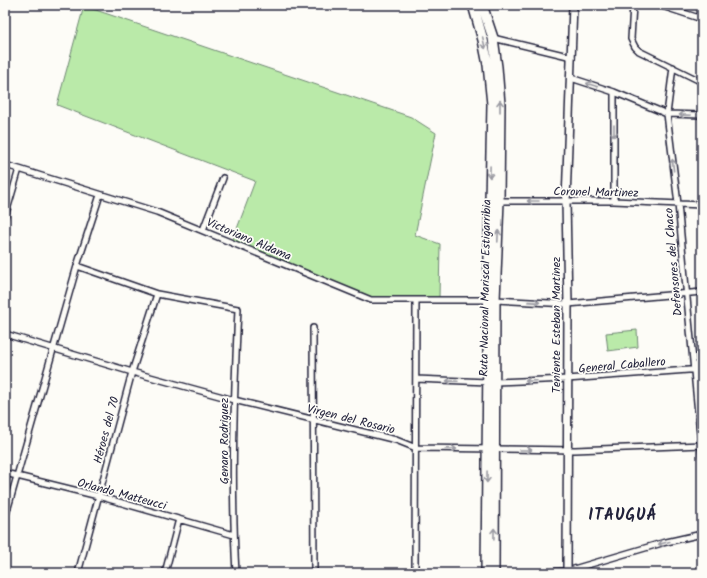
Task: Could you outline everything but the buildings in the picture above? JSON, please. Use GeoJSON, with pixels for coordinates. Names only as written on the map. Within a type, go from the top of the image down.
{"type":"FeatureCollection","features":[{"type":"Feature","properties":{"kind":"highway","name":"Ruta Nacional Mariscal Estigarribia"},"geometry":{"type":"LineString","coordinates":[[473,5],[483,40],[491,85],[494,202]]}},
{"type":"Feature","properties":{"kind":"highway","name":"Ruta Nacional Mariscal Estigarribia"},"geometry":{"type":"LineString","coordinates":[[482,5],[493,38],[500,104],[494,202],[492,300],[491,450],[494,573]]}},
{"type":"Feature","properties":{"kind":"highway","name":"Ruta Nacional Mariscal Estigarribia"},"geometry":{"type":"LineString","coordinates":[[486,573],[491,450]]}},
{"type":"Feature","properties":{"kind":"street","name":"Teniente Esteban Martinez"},"geometry":{"type":"LineString","coordinates":[[567,572],[568,304],[566,201],[573,5]]}},
{"type":"Feature","properties":{"kind":"street"},"geometry":{"type":"LineString","coordinates":[[633,5],[632,42],[639,51],[702,82]]}},
{"type":"Feature","properties":{"kind":"street"},"geometry":{"type":"LineString","coordinates":[[659,5],[702,19]]}},
{"type":"Feature","properties":{"kind":"street"},"geometry":{"type":"LineString","coordinates":[[493,38],[572,58]]}},
{"type":"Feature","properties":{"kind":"street","name":"Defensores del Chaco"},"geometry":{"type":"LineString","coordinates":[[673,67],[667,114],[678,204],[702,455]]}},
{"type":"Feature","properties":{"kind":"street"},"geometry":{"type":"LineString","coordinates":[[571,78],[614,92],[667,114],[702,115]]}},
{"type":"Feature","properties":{"kind":"street"},"geometry":{"type":"LineString","coordinates":[[614,92],[614,201]]}},
{"type":"Feature","properties":{"kind":"street","name":"Victoriano Aldama"},"geometry":{"type":"LineString","coordinates":[[5,166],[157,212],[371,300],[492,300],[568,304],[702,292]]}},
{"type":"Feature","properties":{"kind":"street"},"geometry":{"type":"LineString","coordinates":[[5,217],[19,169]]}},
{"type":"Feature","properties":{"kind":"street"},"geometry":{"type":"LineString","coordinates":[[202,230],[224,178]]}},
{"type":"Feature","properties":{"kind":"street"},"geometry":{"type":"LineString","coordinates":[[5,518],[77,266],[100,195]]}},
{"type":"Feature","properties":{"kind":"street","name":"Coronel Martinez"},"geometry":{"type":"LineString","coordinates":[[494,202],[614,201],[702,204]]}},
{"type":"Feature","properties":{"kind":"street"},"geometry":{"type":"LineString","coordinates":[[77,266],[157,294]]}},
{"type":"Feature","properties":{"kind":"street","name":"Genaro Rodriguez"},"geometry":{"type":"LineString","coordinates":[[157,294],[238,309],[234,400],[234,535],[236,573]]}},
{"type":"Feature","properties":{"kind":"street","name":"Héroes del 70"},"geometry":{"type":"LineString","coordinates":[[78,573],[132,372],[157,294]]}},
{"type":"Feature","properties":{"kind":"street"},"geometry":{"type":"LineString","coordinates":[[415,573],[416,301]]}},
{"type":"Feature","properties":{"kind":"street"},"geometry":{"type":"LineString","coordinates":[[314,328],[314,573]]}},
{"type":"Feature","properties":{"kind":"street","name":"Virgen del Rosario"},"geometry":{"type":"LineString","coordinates":[[5,334],[132,372],[234,400],[396,440],[416,448],[567,450],[701,445]]}},
{"type":"Feature","properties":{"kind":"street","name":"General Caballero"},"geometry":{"type":"LineString","coordinates":[[416,380],[491,382],[567,379],[702,368]]}},
{"type":"Feature","properties":{"kind":"street","name":"Orlando Matteucci"},"geometry":{"type":"LineString","coordinates":[[5,473],[98,496],[234,535]]}},
{"type":"Feature","properties":{"kind":"street"},"geometry":{"type":"LineString","coordinates":[[165,573],[179,519]]}},
{"type":"Feature","properties":{"kind":"street"},"geometry":{"type":"LineString","coordinates":[[529,573],[567,572],[662,543],[702,534]]}},
{"type":"Feature","properties":{"kind":"green space"},"geometry":{"type":"Polygon","coordinates":[[[84,6],[411,117],[436,133],[415,235],[440,244],[439,298],[369,298],[232,242],[255,181],[57,105],[84,6]]]}},
{"type":"Feature","properties":{"kind":"green space"},"geometry":{"type":"Polygon","coordinates":[[[637,330],[638,347],[608,351],[606,333],[637,330]]]}},
{"type":"Feature","properties":{"kind":"district","name":"ITAUGUÁ"},"geometry":{"type":"Point","coordinates":[623,514]}}]}
